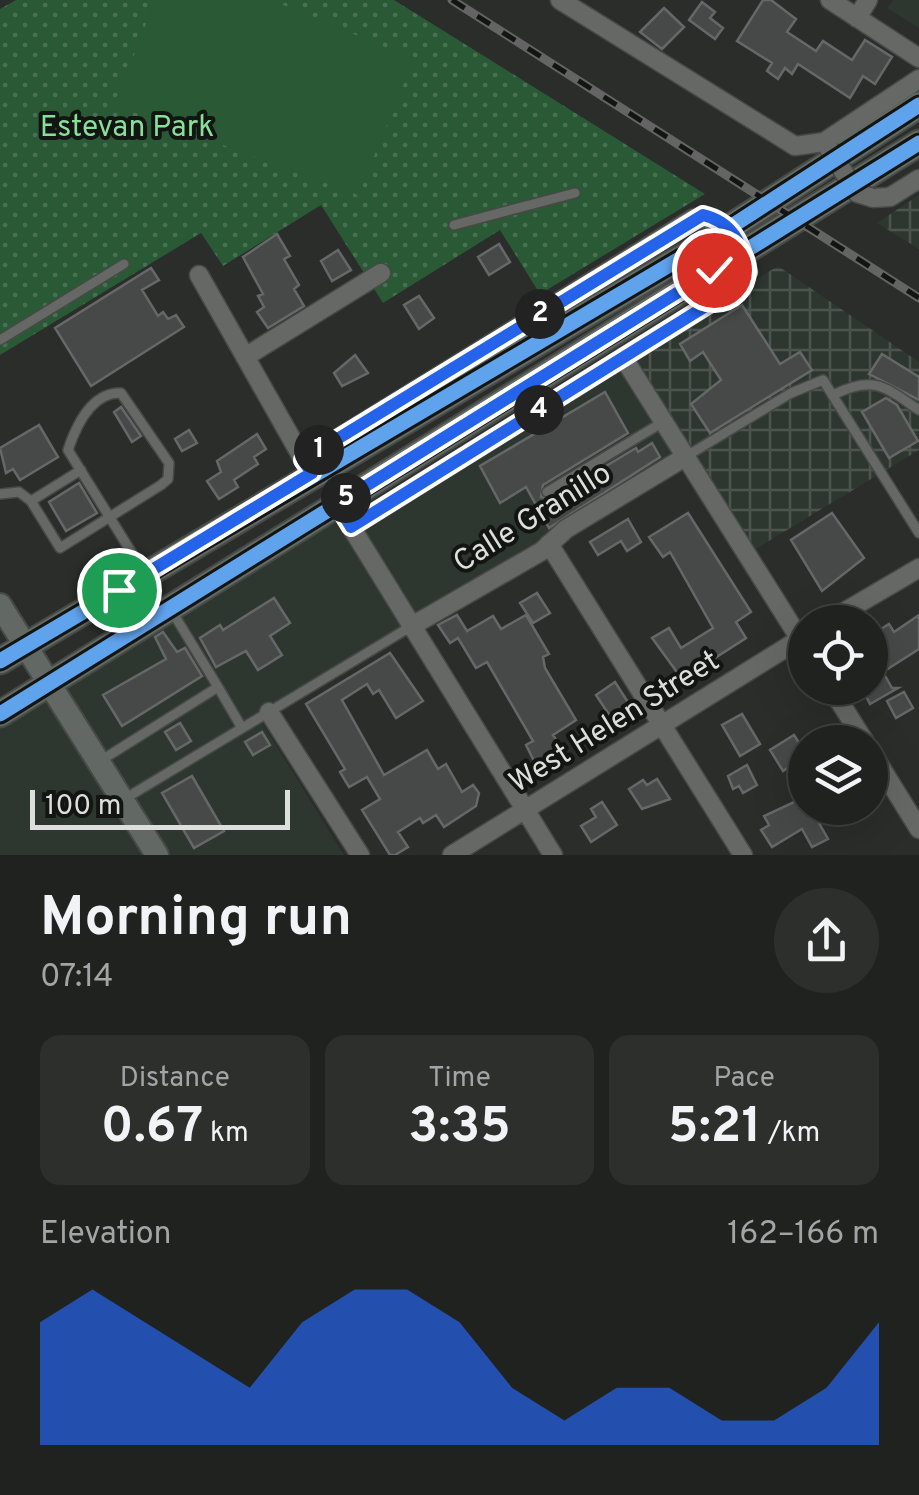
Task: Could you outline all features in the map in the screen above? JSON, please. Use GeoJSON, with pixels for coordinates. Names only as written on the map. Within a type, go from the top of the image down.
{"type":"FeatureCollection","features":[{"type":"Feature","properties":{"kind":"main road"},"geometry":{"type":"LineString","coordinates":[[0,661],[146,575],[308,466],[698,248],[919,105]]}},
{"type":"Feature","properties":{"kind":"main road"},"geometry":{"type":"LineString","coordinates":[[0,714],[919,142]]}},
{"type":"Feature","properties":{"kind":"main road"},"geometry":{"type":"LineString","coordinates":[[0,605],[157,855]]}},
{"type":"Feature","properties":{"kind":"street"},"geometry":{"type":"LineString","coordinates":[[560,0],[795,146],[826,146],[919,79]]}},
{"type":"Feature","properties":{"kind":"street"},"geometry":{"type":"LineString","coordinates":[[830,0],[919,58]]}},
{"type":"Feature","properties":{"kind":"street"},"geometry":{"type":"LineString","coordinates":[[856,18],[868,0]]}},
{"type":"Feature","properties":{"kind":"street"},"geometry":{"type":"LineString","coordinates":[[826,146],[858,194],[890,197],[919,179]]}},
{"type":"Feature","properties":{"kind":"street"},"geometry":{"type":"LineString","coordinates":[[199,275],[308,466],[694,218],[714,218],[729,226],[743,248],[748,272],[738,286],[351,527]]}},
{"type":"Feature","properties":{"kind":"street"},"geometry":{"type":"LineString","coordinates":[[245,356],[382,274]]}},
{"type":"Feature","properties":{"kind":"street"},"geometry":{"type":"LineString","coordinates":[[623,358],[788,618]]}},
{"type":"Feature","properties":{"kind":"street","name":"Calle Granillo"},"geometry":{"type":"LineString","coordinates":[[410,627],[685,458]]}},
{"type":"Feature","properties":{"kind":"street"},"geometry":{"type":"LineString","coordinates":[[337,504],[553,855]]}},
{"type":"Feature","properties":{"kind":"street"},"geometry":{"type":"LineString","coordinates":[[549,544],[743,855]]}},
{"type":"Feature","properties":{"kind":"street"},"geometry":{"type":"LineString","coordinates":[[857,605],[919,568]]}},
{"type":"Feature","properties":{"kind":"street","name":"West Helen Street"},"geometry":{"type":"LineString","coordinates":[[452,855],[788,650]]}},
{"type":"Feature","properties":{"kind":"street"},"geometry":{"type":"LineString","coordinates":[[269,712],[360,855]]}},
{"type":"Feature","properties":{"kind":"street"},"geometry":{"type":"LineString","coordinates":[[888,771],[911,798],[919,829]]}},
{"type":"Feature","properties":{"kind":"lane"},"geometry":{"type":"LineString","coordinates":[[454,225],[575,194]]}},
{"type":"Feature","properties":{"kind":"lane"},"geometry":{"type":"LineString","coordinates":[[0,340],[124,264]]}},
{"type":"Feature","properties":{"kind":"lane"},"geometry":{"type":"LineString","coordinates":[[685,458],[812,382],[824,380],[919,534]]}},
{"type":"Feature","properties":{"kind":"lane"},"geometry":{"type":"LineString","coordinates":[[835,394],[869,383],[888,389],[919,410]]}},
{"type":"Feature","properties":{"kind":"lane"},"geometry":{"type":"LineString","coordinates":[[0,494],[19,492],[31,501],[60,548],[85,526],[110,516],[161,485],[170,472],[170,463],[127,396],[114,392],[96,404],[76,425],[68,450],[110,516],[146,575]]}},
{"type":"Feature","properties":{"kind":"lane"},"geometry":{"type":"LineString","coordinates":[[547,492],[663,422]]}},
{"type":"Feature","properties":{"kind":"lane"},"geometry":{"type":"LineString","coordinates":[[31,501],[62,488],[81,470]]}},
{"type":"Feature","properties":{"kind":"lane"},"geometry":{"type":"LineString","coordinates":[[170,608],[242,728]]}},
{"type":"Feature","properties":{"kind":"lane"},"geometry":{"type":"LineString","coordinates":[[122,801],[410,627]]}},
{"type":"Feature","properties":{"kind":"lane"},"geometry":{"type":"LineString","coordinates":[[98,762],[218,687]]}},
{"type":"Feature","properties":{"kind":"shaded area"},"geometry":{"type":"Polygon","coordinates":[[[893,0],[919,0],[919,28],[887,8],[893,0]]]}},
{"type":"Feature","properties":{"kind":"shaded area"},"geometry":{"type":"Polygon","coordinates":[[[919,195],[919,249],[877,223],[919,195]]]}},
{"type":"Feature","properties":{"kind":"shaded area"},"geometry":{"type":"Polygon","coordinates":[[[778,266],[919,362],[919,450],[754,550],[632,354],[778,266]]]}},
{"type":"Feature","properties":{"kind":"shaded area"},"geometry":{"type":"Polygon","coordinates":[[[620,361],[680,458],[261,721],[344,855],[0,855],[0,723],[330,515],[346,536],[620,361]]]}},
{"type":"Feature","properties":{"kind":"green space","name":"Estevan Park"},"geometry":{"type":"Polygon","coordinates":[[[16,0],[394,0],[705,194],[540,294],[500,230],[383,303],[321,205],[223,266],[201,233],[0,355],[0,9],[16,0]]]}},
{"type":"Feature","properties":{"kind":"green space"},"geometry":{"type":"Polygon","coordinates":[[[155,0],[271,0],[414,59],[358,195],[115,105],[155,0]]]}},
{"type":"Feature","properties":{"kind":"building"},"geometry":{"type":"Polygon","coordinates":[[[763,0],[771,0],[796,19],[787,32],[816,51],[823,41],[852,60],[865,40],[892,57],[875,84],[863,76],[850,98],[798,64],[792,74],[785,68],[778,79],[767,71],[772,63],[737,41],[763,0]]]}},
{"type":"Feature","properties":{"kind":"building"},"geometry":{"type":"Polygon","coordinates":[[[702,2],[715,12],[710,18],[723,28],[715,39],[689,20],[702,2]]]}},
{"type":"Feature","properties":{"kind":"building"},"geometry":{"type":"Polygon","coordinates":[[[664,8],[684,27],[662,49],[640,32],[664,8]]]}},
{"type":"Feature","properties":{"kind":"building"},"geometry":{"type":"Polygon","coordinates":[[[277,234],[290,256],[284,259],[299,285],[294,289],[304,306],[268,328],[257,312],[264,307],[258,296],[263,294],[243,257],[277,234]]]}},
{"type":"Feature","properties":{"kind":"building"},"geometry":{"type":"Polygon","coordinates":[[[499,244],[510,262],[489,275],[478,257],[499,244]]]}},
{"type":"Feature","properties":{"kind":"building"},"geometry":{"type":"Polygon","coordinates":[[[338,250],[351,270],[332,281],[321,261],[338,250]]]}},
{"type":"Feature","properties":{"kind":"building"},"geometry":{"type":"Polygon","coordinates":[[[151,268],[159,280],[142,290],[158,316],[163,312],[168,319],[176,315],[184,327],[91,386],[55,328],[151,268]]]}},
{"type":"Feature","properties":{"kind":"building"},"geometry":{"type":"Polygon","coordinates":[[[419,296],[434,318],[419,329],[404,305],[419,296]]]}},
{"type":"Feature","properties":{"kind":"building"},"geometry":{"type":"Polygon","coordinates":[[[742,305],[780,364],[800,352],[812,370],[710,433],[691,404],[721,380],[703,352],[690,361],[680,344],[742,305]]]}},
{"type":"Feature","properties":{"kind":"building"},"geometry":{"type":"Polygon","coordinates":[[[882,354],[919,377],[919,400],[869,374],[882,354]]]}},
{"type":"Feature","properties":{"kind":"building"},"geometry":{"type":"Polygon","coordinates":[[[355,355],[368,373],[342,386],[334,373],[355,355]]]}},
{"type":"Feature","properties":{"kind":"building"},"geometry":{"type":"Polygon","coordinates":[[[605,392],[628,433],[543,485],[541,497],[551,499],[636,448],[638,452],[652,443],[660,457],[549,528],[526,487],[500,503],[480,466],[605,392]]]}},
{"type":"Feature","properties":{"kind":"building"},"geometry":{"type":"Polygon","coordinates":[[[886,398],[897,405],[918,441],[889,458],[862,412],[886,398]]]}},
{"type":"Feature","properties":{"kind":"building"},"geometry":{"type":"Polygon","coordinates":[[[121,407],[141,436],[132,442],[114,412],[121,407]]]}},
{"type":"Feature","properties":{"kind":"building"},"geometry":{"type":"Polygon","coordinates":[[[39,425],[58,457],[20,480],[13,469],[6,473],[0,448],[39,425]]]}},
{"type":"Feature","properties":{"kind":"building"},"geometry":{"type":"Polygon","coordinates":[[[189,430],[197,443],[182,451],[175,439],[189,430]]]}},
{"type":"Feature","properties":{"kind":"building"},"geometry":{"type":"Polygon","coordinates":[[[257,434],[266,449],[254,457],[258,464],[234,480],[238,487],[219,499],[207,481],[221,472],[217,461],[257,434]]]}},
{"type":"Feature","properties":{"kind":"building"},"geometry":{"type":"Polygon","coordinates":[[[79,483],[97,513],[66,531],[49,502],[79,483]]]}},
{"type":"Feature","properties":{"kind":"building"},"geometry":{"type":"Polygon","coordinates":[[[688,513],[751,612],[736,622],[746,638],[682,679],[652,638],[669,628],[681,648],[713,628],[670,552],[663,557],[649,537],[688,513]]]}},
{"type":"Feature","properties":{"kind":"building"},"geometry":{"type":"Polygon","coordinates":[[[832,513],[864,558],[822,591],[791,540],[832,513]]]}},
{"type":"Feature","properties":{"kind":"building"},"geometry":{"type":"Polygon","coordinates":[[[628,519],[641,542],[627,551],[621,541],[598,555],[590,542],[628,519]]]}},
{"type":"Feature","properties":{"kind":"building"},"geometry":{"type":"Polygon","coordinates":[[[537,593],[550,613],[533,623],[520,603],[537,593]]]}},
{"type":"Feature","properties":{"kind":"building"},"geometry":{"type":"Polygon","coordinates":[[[274,598],[290,623],[270,636],[282,655],[258,670],[246,651],[216,667],[200,638],[220,625],[223,630],[274,598]]]}},
{"type":"Feature","properties":{"kind":"building"},"geometry":{"type":"Polygon","coordinates":[[[457,615],[467,631],[493,616],[501,629],[526,615],[549,654],[543,657],[545,668],[576,720],[553,735],[564,751],[537,767],[526,745],[533,741],[487,662],[476,668],[458,638],[450,643],[438,625],[457,615]]]}},
{"type":"Feature","properties":{"kind":"building"},"geometry":{"type":"Polygon","coordinates":[[[919,615],[919,649],[888,669],[888,625],[894,632],[919,615]]]}},
{"type":"Feature","properties":{"kind":"building"},"geometry":{"type":"Polygon","coordinates":[[[163,632],[177,652],[185,648],[202,676],[122,726],[103,695],[166,659],[155,637],[163,632]]]}},
{"type":"Feature","properties":{"kind":"building"},"geometry":{"type":"Polygon","coordinates":[[[390,653],[423,701],[396,718],[379,690],[373,694],[367,684],[342,700],[384,775],[427,750],[438,769],[446,764],[462,792],[473,785],[479,793],[476,806],[444,827],[436,815],[423,823],[420,818],[398,832],[408,847],[395,855],[390,855],[362,810],[380,799],[367,777],[349,787],[340,772],[345,769],[306,704],[390,653]]]}},
{"type":"Feature","properties":{"kind":"building"},"geometry":{"type":"Polygon","coordinates":[[[615,682],[633,710],[614,722],[596,695],[615,682]]]}},
{"type":"Feature","properties":{"kind":"building"},"geometry":{"type":"Polygon","coordinates":[[[904,692],[913,708],[896,718],[888,700],[904,692]]]}},
{"type":"Feature","properties":{"kind":"building"},"geometry":{"type":"Polygon","coordinates":[[[742,714],[760,744],[740,756],[722,725],[742,714]]]}},
{"type":"Feature","properties":{"kind":"building"},"geometry":{"type":"Polygon","coordinates":[[[180,723],[191,741],[176,750],[165,732],[180,723]]]}},
{"type":"Feature","properties":{"kind":"building"},"geometry":{"type":"Polygon","coordinates":[[[262,732],[270,745],[253,755],[245,742],[262,732]]]}},
{"type":"Feature","properties":{"kind":"building"},"geometry":{"type":"Polygon","coordinates":[[[788,739],[788,768],[783,771],[770,750],[788,739]]]}},
{"type":"Feature","properties":{"kind":"building"},"geometry":{"type":"Polygon","coordinates":[[[747,765],[757,785],[743,793],[739,786],[733,789],[728,776],[747,765]]]}},
{"type":"Feature","properties":{"kind":"building"},"geometry":{"type":"Polygon","coordinates":[[[192,776],[224,831],[194,848],[162,793],[192,776]]]}},
{"type":"Feature","properties":{"kind":"building"},"geometry":{"type":"Polygon","coordinates":[[[657,779],[670,799],[642,809],[629,789],[643,780],[647,785],[657,779]]]}},
{"type":"Feature","properties":{"kind":"building"},"geometry":{"type":"Polygon","coordinates":[[[602,802],[617,825],[591,842],[581,826],[596,817],[591,809],[602,802]]]}},
{"type":"Feature","properties":{"kind":"building"},"geometry":{"type":"Polygon","coordinates":[[[788,805],[788,825],[820,825],[828,839],[812,847],[802,829],[772,847],[761,830],[769,825],[764,816],[788,805]]]}},
{"type":"Feature","properties":{"kind":"railway"},"geometry":{"type":"LineString","coordinates":[[452,0],[919,298]]}},
{"type":"Feature","properties":{"kind":"cycle path"},"geometry":{"type":"LineString","coordinates":[[0,661],[698,248],[919,105]]}},
{"type":"Feature","properties":{"kind":"cycle path"},"geometry":{"type":"LineString","coordinates":[[0,714],[919,143]]}},
{"type":"Feature","properties":{"kind":"route"},"geometry":{"type":"LineString","coordinates":[[119,590],[312,473],[303,460],[703,215],[729,226],[743,248],[748,272],[738,286],[351,527],[337,504],[714,270]]}}]}
